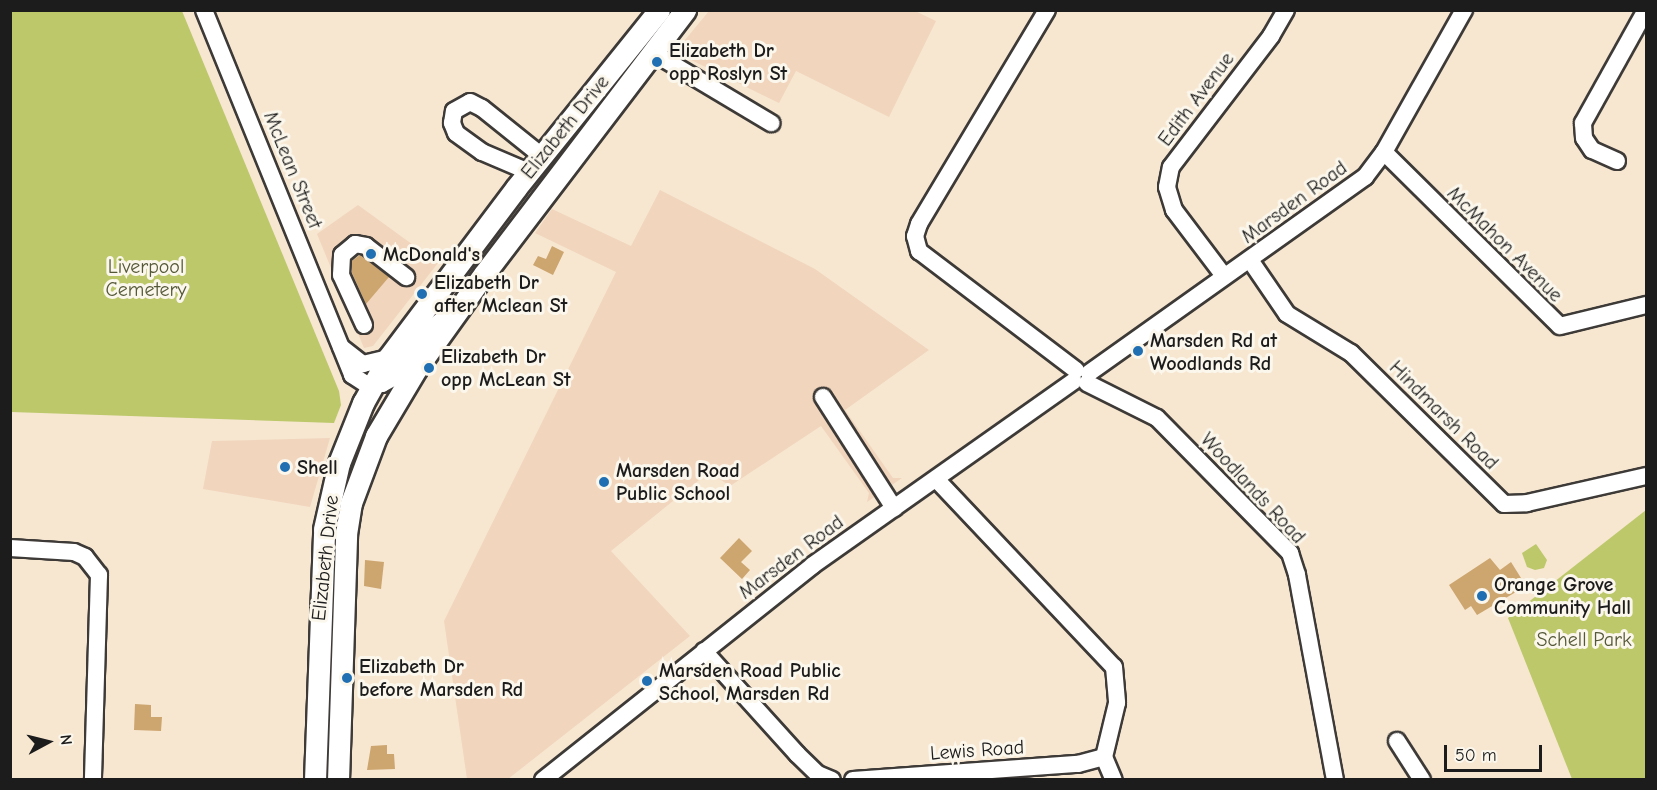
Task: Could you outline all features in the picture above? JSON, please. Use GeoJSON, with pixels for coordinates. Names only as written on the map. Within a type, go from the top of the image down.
{"type":"FeatureCollection","features":[{"type":"Feature","properties":{"kind":"main road","name":"Elizabeth Drive"},"geometry":{"type":"LineString","coordinates":[[315,780],[324,529],[339,463],[373,384],[388,358],[536,164],[659,10]]}},
{"type":"Feature","properties":{"kind":"main road","name":"Elizabeth Drive"},"geometry":{"type":"LineString","coordinates":[[338,780],[342,568],[351,503],[376,436],[395,402],[461,306],[685,10]]}},
{"type":"Feature","properties":{"kind":"street","name":"McLean Street"},"geometry":{"type":"LineString","coordinates":[[204,10],[352,375],[358,381],[373,384]]}},
{"type":"Feature","properties":{"kind":"street","name":"Woodlands Road"},"geometry":{"type":"LineString","coordinates":[[1047,10],[919,224],[915,236],[919,251],[1081,377],[1157,418],[1290,553],[1302,596],[1335,780]]}},
{"type":"Feature","properties":{"kind":"street","name":"Edith Avenue"},"geometry":{"type":"LineString","coordinates":[[1224,276],[1174,210],[1167,187],[1171,167],[1271,36],[1286,10]]}},
{"type":"Feature","properties":{"kind":"street","name":"Marsden Road"},"geometry":{"type":"LineString","coordinates":[[543,780],[813,565],[1356,185],[1384,152],[1464,10]]}},
{"type":"Feature","properties":{"kind":"street"},"geometry":{"type":"LineString","coordinates":[[1617,161],[1592,150],[1584,138],[1583,123],[1646,10]]}},
{"type":"Feature","properties":{"kind":"street"},"geometry":{"type":"LineString","coordinates":[[652,52],[771,123]]}},
{"type":"Feature","properties":{"kind":"street"},"geometry":{"type":"LineString","coordinates":[[470,102],[482,108],[536,164],[482,152],[456,134],[452,123],[454,111],[470,102]]}},
{"type":"Feature","properties":{"kind":"street","name":"McMahon Avenue"},"geometry":{"type":"LineString","coordinates":[[1384,152],[1560,326],[1647,305]]}},
{"type":"Feature","properties":{"kind":"street"},"geometry":{"type":"LineString","coordinates":[[364,325],[341,275],[342,255],[355,244],[366,246],[406,277]]}},
{"type":"Feature","properties":{"kind":"street","name":"Hindmarsh Road"},"geometry":{"type":"LineString","coordinates":[[1250,260],[1287,314],[1352,353],[1504,504],[1527,503],[1647,476]]}},
{"type":"Feature","properties":{"kind":"street"},"geometry":{"type":"LineString","coordinates":[[373,384],[393,378],[430,329],[461,306]]}},
{"type":"Feature","properties":{"kind":"street"},"geometry":{"type":"LineString","coordinates":[[341,346],[363,364],[388,358]]}},
{"type":"Feature","properties":{"kind":"street"},"geometry":{"type":"LineString","coordinates":[[823,397],[894,508]]}},
{"type":"Feature","properties":{"kind":"street"},"geometry":{"type":"LineString","coordinates":[[936,479],[1114,667],[1117,703],[1104,757],[1114,780]]}},
{"type":"Feature","properties":{"kind":"street"},"geometry":{"type":"LineString","coordinates":[[10,548],[74,552],[85,557],[99,575],[93,780]]}},
{"type":"Feature","properties":{"kind":"street"},"geometry":{"type":"LineString","coordinates":[[704,651],[797,754],[818,774],[832,780]]}},
{"type":"Feature","properties":{"kind":"street"},"geometry":{"type":"LineString","coordinates":[[1397,741],[1422,780]]}},
{"type":"Feature","properties":{"kind":"street","name":"Lewis Road"},"geometry":{"type":"LineString","coordinates":[[853,780],[1078,764],[1104,757]]}},
{"type":"Feature","properties":{"kind":"shaded area"},"geometry":{"type":"Polygon","coordinates":[[[913,10],[936,21],[889,117],[796,71],[779,103],[675,52],[709,11],[913,10]]]}},
{"type":"Feature","properties":{"kind":"shaded area","name":"Marsden Road Public School"},"geometry":{"type":"Polygon","coordinates":[[[660,190],[815,269],[929,350],[845,410],[893,478],[902,478],[867,502],[869,493],[821,426],[730,486],[709,472],[611,551],[690,636],[508,779],[467,779],[444,621],[616,272],[535,233],[552,209],[631,246],[660,190]]]}},
{"type":"Feature","properties":{"kind":"shaded area"},"geometry":{"type":"Polygon","coordinates":[[[358,205],[438,263],[373,346],[364,348],[317,234],[358,205]]]}},
{"type":"Feature","properties":{"kind":"shaded area"},"geometry":{"type":"Polygon","coordinates":[[[330,438],[310,507],[203,489],[212,441],[330,438]]]}},
{"type":"Feature","properties":{"kind":"green space","name":"Liverpool Cemetery"},"geometry":{"type":"Polygon","coordinates":[[[11,10],[182,11],[339,391],[341,405],[334,423],[11,412],[11,10]]]}},
{"type":"Feature","properties":{"kind":"green space","name":"Schell Park"},"geometry":{"type":"Polygon","coordinates":[[[1646,510],[1646,779],[1572,779],[1508,618],[1646,510]]]}},
{"type":"Feature","properties":{"kind":"green space"},"geometry":{"type":"Polygon","coordinates":[[[1536,544],[1547,560],[1544,568],[1535,570],[1527,567],[1522,553],[1536,544]]]}},
{"type":"Feature","properties":{"kind":"building"},"geometry":{"type":"Polygon","coordinates":[[[552,246],[564,252],[553,275],[533,265],[538,256],[546,259],[552,246]]]}},
{"type":"Feature","properties":{"kind":"building"},"geometry":{"type":"Polygon","coordinates":[[[360,255],[389,277],[366,304],[352,273],[352,261],[360,255]]]}},
{"type":"Feature","properties":{"kind":"building"},"geometry":{"type":"Polygon","coordinates":[[[739,538],[752,551],[741,562],[750,570],[742,579],[720,558],[739,538]]]}},
{"type":"Feature","properties":{"kind":"building","name":"Orange Grove Community Hall"},"geometry":{"type":"Polygon","coordinates":[[[1490,558],[1500,570],[1511,562],[1526,586],[1477,615],[1471,606],[1465,610],[1449,585],[1490,558]]]}},
{"type":"Feature","properties":{"kind":"building"},"geometry":{"type":"Polygon","coordinates":[[[365,560],[384,562],[381,589],[364,586],[365,560]]]}},
{"type":"Feature","properties":{"kind":"building"},"geometry":{"type":"Polygon","coordinates":[[[135,704],[151,705],[151,717],[162,717],[161,731],[134,730],[135,704]]]}},
{"type":"Feature","properties":{"kind":"building"},"geometry":{"type":"Polygon","coordinates":[[[387,745],[387,754],[394,754],[395,769],[367,770],[371,746],[387,745]]]}},
{"type":"Feature","properties":{"kind":"place","name":"Elizabeth Dr opp Roslyn St"},"geometry":{"type":"Point","coordinates":[657,62]}},
{"type":"Feature","properties":{"kind":"place","name":"McDonald's"},"geometry":{"type":"Point","coordinates":[371,254]}},
{"type":"Feature","properties":{"kind":"place","name":"Elizabeth Dr after Mclean St"},"geometry":{"type":"Point","coordinates":[422,294]}},
{"type":"Feature","properties":{"kind":"place","name":"Marsden Rd at Woodlands Rd"},"geometry":{"type":"Point","coordinates":[1138,351]}},
{"type":"Feature","properties":{"kind":"place","name":"Elizabeth Dr opp McLean St"},"geometry":{"type":"Point","coordinates":[429,368]}},
{"type":"Feature","properties":{"kind":"place","name":"Shell"},"geometry":{"type":"Point","coordinates":[285,467]}},
{"type":"Feature","properties":{"kind":"place","name":"Marsden Road Public School"},"geometry":{"type":"Point","coordinates":[604,482]}},
{"type":"Feature","properties":{"kind":"place","name":"Orange Grove Community Hall"},"geometry":{"type":"Point","coordinates":[1482,596]}},
{"type":"Feature","properties":{"kind":"place","name":"Elizabeth Dr before Marsden Rd"},"geometry":{"type":"Point","coordinates":[347,678]}},
{"type":"Feature","properties":{"kind":"place","name":"Marsden Road Public School, Marsden Rd"},"geometry":{"type":"Point","coordinates":[647,681]}}]}
